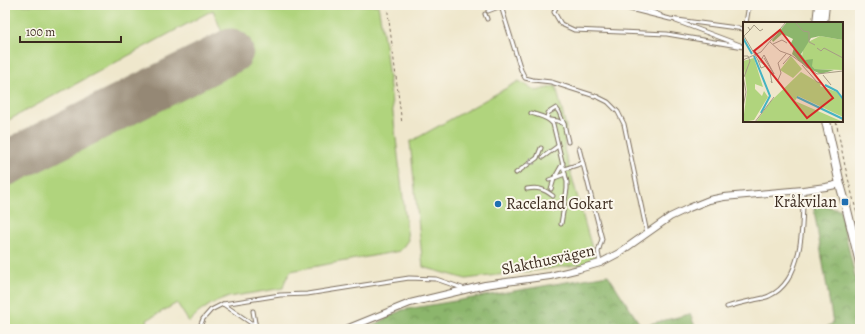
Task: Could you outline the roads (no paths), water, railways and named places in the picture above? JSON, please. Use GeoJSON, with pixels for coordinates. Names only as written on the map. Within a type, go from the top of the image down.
{"type":"FeatureCollection","features":[{"type":"Feature","properties":{"kind":"main road"},"geometry":{"type":"LineString","coordinates":[[817,22],[819,5]]}},
{"type":"Feature","properties":{"kind":"main road"},"geometry":{"type":"LineString","coordinates":[[823,22],[825,5]]}},
{"type":"Feature","properties":{"kind":"main road"},"geometry":{"type":"LineString","coordinates":[[826,122],[860,263]]}},
{"type":"Feature","properties":{"kind":"street","name":"Slakthusvägen"},"geometry":{"type":"LineString","coordinates":[[346,329],[410,303],[485,285],[550,276],[600,263],[619,253],[670,217],[709,200],[724,196],[803,190],[840,184]]}},
{"type":"Feature","properties":{"kind":"lane"},"geometry":{"type":"LineString","coordinates":[[557,5],[554,12],[561,24],[574,30],[666,34],[743,46]]}},
{"type":"Feature","properties":{"kind":"lane"},"geometry":{"type":"LineString","coordinates":[[614,5],[670,19],[743,30]]}},
{"type":"Feature","properties":{"kind":"lane"},"geometry":{"type":"LineString","coordinates":[[634,5],[743,46]]}},
{"type":"Feature","properties":{"kind":"lane"},"geometry":{"type":"LineString","coordinates":[[746,22],[748,5]]}},
{"type":"Feature","properties":{"kind":"lane"},"geometry":{"type":"LineString","coordinates":[[488,11],[500,6],[525,78],[552,82],[598,97],[608,102],[618,112],[624,124],[647,233]]}},
{"type":"Feature","properties":{"kind":"lane"},"geometry":{"type":"LineString","coordinates":[[485,14],[487,19]]}},
{"type":"Feature","properties":{"kind":"lane"},"geometry":{"type":"LineString","coordinates":[[560,224],[567,182],[552,124],[548,119],[548,113],[556,108],[564,124],[568,142]]}},
{"type":"Feature","properties":{"kind":"lane"},"geometry":{"type":"LineString","coordinates":[[531,113],[564,124]]}},
{"type":"Feature","properties":{"kind":"lane"},"geometry":{"type":"LineString","coordinates":[[543,157],[558,146]]}},
{"type":"Feature","properties":{"kind":"lane"},"geometry":{"type":"LineString","coordinates":[[516,173],[537,158],[541,148]]}},
{"type":"Feature","properties":{"kind":"lane"},"geometry":{"type":"LineString","coordinates":[[579,148],[602,239],[598,252],[600,263]]}},
{"type":"Feature","properties":{"kind":"lane"},"geometry":{"type":"LineString","coordinates":[[552,189],[554,179],[562,163]]}},
{"type":"Feature","properties":{"kind":"lane"},"geometry":{"type":"LineString","coordinates":[[564,169],[583,164]]}},
{"type":"Feature","properties":{"kind":"lane"},"geometry":{"type":"LineString","coordinates":[[549,180],[565,174]]}},
{"type":"Feature","properties":{"kind":"lane"},"geometry":{"type":"LineString","coordinates":[[527,189],[534,188],[546,190],[553,196]]}},
{"type":"Feature","properties":{"kind":"lane"},"geometry":{"type":"LineString","coordinates":[[727,306],[768,297],[783,286],[794,269],[799,251],[803,190]]}},
{"type":"Feature","properties":{"kind":"lane"},"geometry":{"type":"LineString","coordinates":[[199,329],[203,319],[211,310],[223,304],[280,295],[307,294],[409,278],[436,279],[466,290]]}},
{"type":"Feature","properties":{"kind":"lane"},"geometry":{"type":"LineString","coordinates":[[223,304],[251,323],[255,323]]}},
{"type":"Feature","properties":{"kind":"lane"},"geometry":{"type":"LineString","coordinates":[[253,311],[256,329]]}},
{"type":"Feature","properties":{"kind":"place","name":"Kråkvilan"},"geometry":{"type":"Point","coordinates":[845,202]}},
{"type":"Feature","properties":{"kind":"place","name":"Raceland Gokart"},"geometry":{"type":"Point","coordinates":[498,204]}}]}
